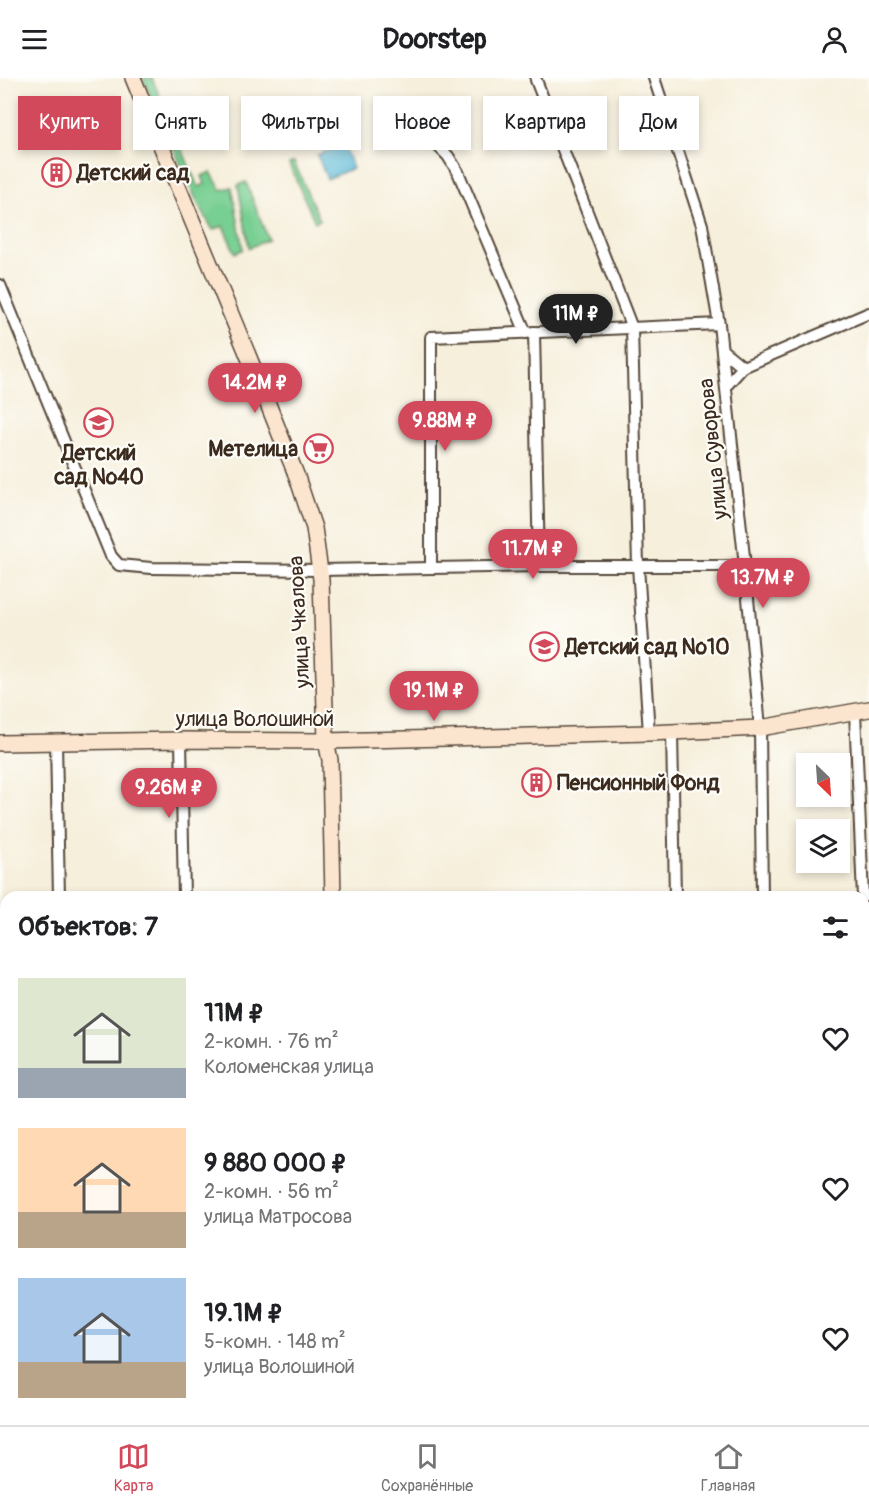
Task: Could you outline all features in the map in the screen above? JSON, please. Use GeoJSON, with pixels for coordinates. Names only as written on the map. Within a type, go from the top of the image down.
{"type":"FeatureCollection","features":[{"type":"Feature","properties":{"kind":"street","name":"улица Чкалова"},"geometry":{"type":"LineString","coordinates":[[133,78],[262,389],[297,477],[314,528],[320,570],[326,741],[330,759],[333,891]]}},
{"type":"Feature","properties":{"kind":"street","name":"улица Суворова"},"geometry":{"type":"LineString","coordinates":[[654,78],[702,225],[719,324],[760,728],[762,891]]}},
{"type":"Feature","properties":{"kind":"street"},"geometry":{"type":"LineString","coordinates":[[536,80],[632,328],[638,566],[649,733]]}},
{"type":"Feature","properties":{"kind":"street"},"geometry":{"type":"LineString","coordinates":[[442,150],[458,172],[530,333],[539,566]]}},
{"type":"Feature","properties":{"kind":"street"},"geometry":{"type":"LineString","coordinates":[[0,285],[111,556],[119,565],[150,568],[320,570],[431,567],[745,566]]}},
{"type":"Feature","properties":{"kind":"street"},"geometry":{"type":"LineString","coordinates":[[726,386],[743,367],[869,313]]}},
{"type":"Feature","properties":{"kind":"street"},"geometry":{"type":"LineString","coordinates":[[431,567],[431,338],[719,324]]}},
{"type":"Feature","properties":{"kind":"street"},"geometry":{"type":"LineString","coordinates":[[722,350],[743,367]]}},
{"type":"Feature","properties":{"kind":"street"},"geometry":{"type":"LineString","coordinates":[[862,710],[862,891]]}},
{"type":"Feature","properties":{"kind":"street","name":"улица Волошиной"},"geometry":{"type":"LineString","coordinates":[[0,743],[182,740],[326,741],[649,733],[760,728],[862,710]]}},
{"type":"Feature","properties":{"kind":"street"},"geometry":{"type":"LineString","coordinates":[[672,732],[675,891]]}},
{"type":"Feature","properties":{"kind":"street"},"geometry":{"type":"LineString","coordinates":[[182,740],[184,891]]}},
{"type":"Feature","properties":{"kind":"street"},"geometry":{"type":"LineString","coordinates":[[56,741],[59,891]]}},
{"type":"Feature","properties":{"kind":"green space"},"geometry":{"type":"Polygon","coordinates":[[[143,78],[152,78],[160,96],[151,96],[143,78]]]}},
{"type":"Feature","properties":{"kind":"green space"},"geometry":{"type":"Polygon","coordinates":[[[174,150],[182,150],[198,187],[205,184],[202,176],[211,172],[221,190],[232,187],[243,249],[235,253],[223,226],[213,230],[198,204],[174,150]]]}},
{"type":"Feature","properties":{"kind":"green space"},"geometry":{"type":"Polygon","coordinates":[[[294,162],[320,220],[315,222],[289,164],[294,162]]]}},
{"type":"Feature","properties":{"kind":"green space"},"geometry":{"type":"Polygon","coordinates":[[[246,182],[268,239],[249,248],[238,185],[246,182]]]}},
{"type":"Feature","properties":{"kind":"water"},"geometry":{"type":"Polygon","coordinates":[[[329,150],[346,150],[353,168],[327,179],[317,155],[329,150]]]}},
{"type":"Feature","properties":{"kind":"place","name":"Детский сад"},"geometry":{"type":"Point","coordinates":[56,173]}},
{"type":"Feature","properties":{"kind":"place","name":"Детский сад №40"},"geometry":{"type":"Point","coordinates":[99,422]}},
{"type":"Feature","properties":{"kind":"place","name":"Метелица"},"geometry":{"type":"Point","coordinates":[319,449]}},
{"type":"Feature","properties":{"kind":"place","name":"Детский сад №10"},"geometry":{"type":"Point","coordinates":[544,647]}},
{"type":"Feature","properties":{"kind":"place","name":"Пенсионный Фонд"},"geometry":{"type":"Point","coordinates":[536,783]}}]}
